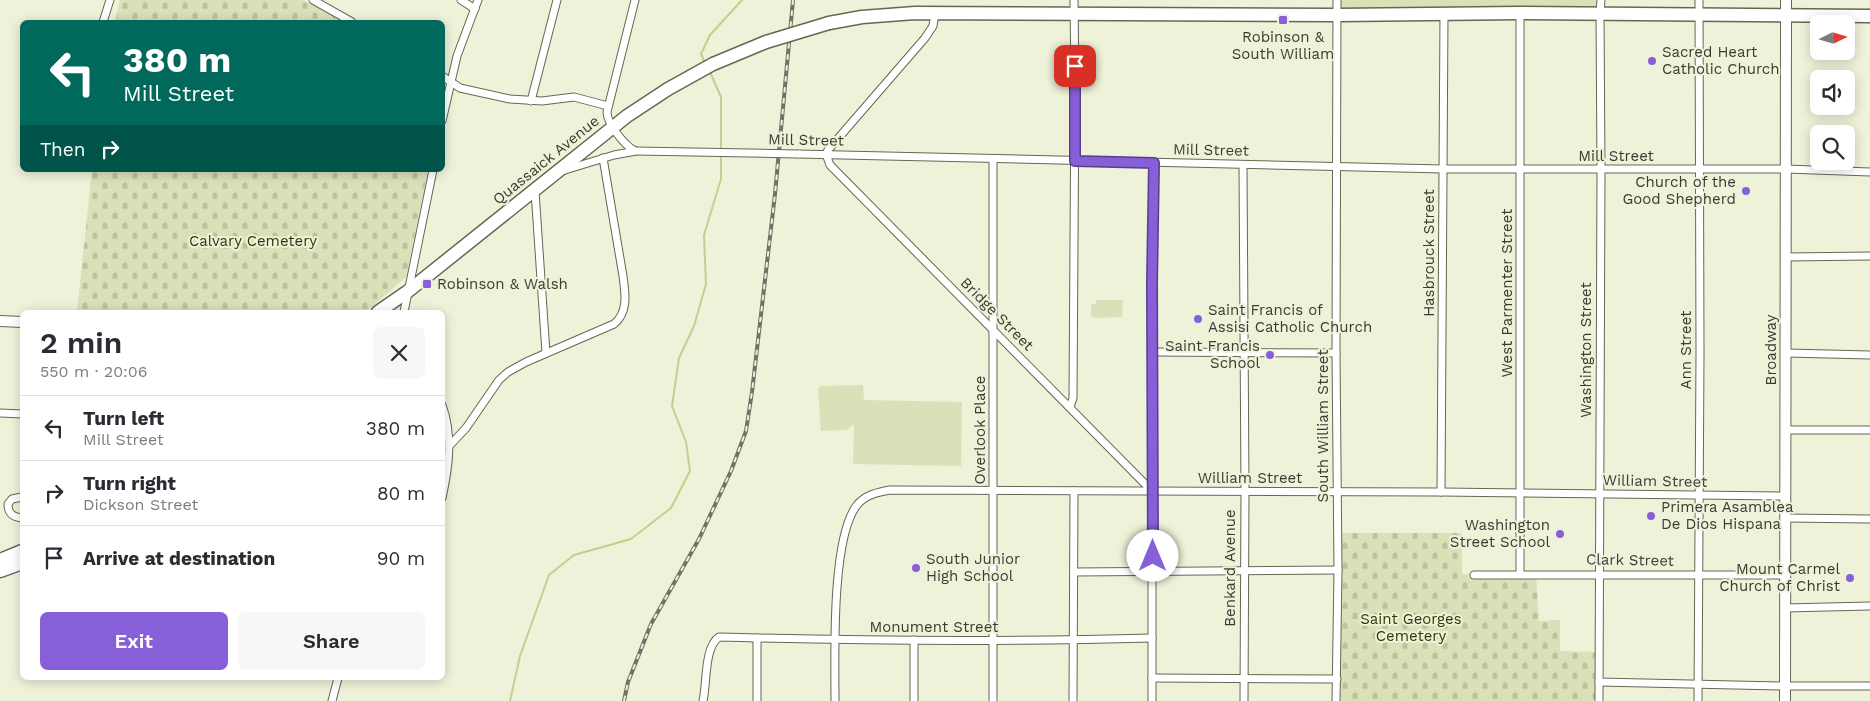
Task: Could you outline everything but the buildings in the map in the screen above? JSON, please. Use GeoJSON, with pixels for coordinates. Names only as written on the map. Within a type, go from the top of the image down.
{"type":"FeatureCollection","features":[{"type":"Feature","properties":{"kind":"highway","name":"Quassaick Avenue"},"geometry":{"type":"LineString","coordinates":[[381,310],[407,292],[613,127],[682,80],[713,64],[766,42],[829,23],[879,15],[1074,6],[1338,15],[1600,13],[1870,16]]}},
{"type":"Feature","properties":{"kind":"highway","name":"Quassaick Avenue"},"geometry":{"type":"LineString","coordinates":[[390,310],[407,292]]}},
{"type":"Feature","properties":{"kind":"highway"},"geometry":{"type":"LineString","coordinates":[[0,560],[20,552]]}},
{"type":"Feature","properties":{"kind":"highway"},"geometry":{"type":"LineString","coordinates":[[0,572],[20,564]]}},
{"type":"Feature","properties":{"kind":"street"},"geometry":{"type":"LineString","coordinates":[[105,20],[110,0]]}},
{"type":"Feature","properties":{"kind":"street"},"geometry":{"type":"LineString","coordinates":[[461,0],[475,9]]}},
{"type":"Feature","properties":{"kind":"street"},"geometry":{"type":"LineString","coordinates":[[445,108],[457,56],[478,0]]}},
{"type":"Feature","properties":{"kind":"street"},"geometry":{"type":"LineString","coordinates":[[531,101],[557,0]]}},
{"type":"Feature","properties":{"kind":"street"},"geometry":{"type":"LineString","coordinates":[[635,0],[607,116],[627,146],[636,151]]}},
{"type":"Feature","properties":{"kind":"street","name":"South William Street"},"geometry":{"type":"LineString","coordinates":[[1336,701],[1338,570],[1336,492],[1337,0]]}},
{"type":"Feature","properties":{"kind":"street","name":"Washington Street"},"geometry":{"type":"LineString","coordinates":[[1599,701],[1601,0]]}},
{"type":"Feature","properties":{"kind":"street","name":"Ann Street"},"geometry":{"type":"LineString","coordinates":[[1698,701],[1700,352],[1699,0]]}},
{"type":"Feature","properties":{"kind":"street","name":"Broadway"},"geometry":{"type":"LineString","coordinates":[[1785,701],[1786,0]]}},
{"type":"Feature","properties":{"kind":"street"},"geometry":{"type":"LineString","coordinates":[[317,1],[349,20]]}},
{"type":"Feature","properties":{"kind":"street"},"geometry":{"type":"LineString","coordinates":[[1070,407],[1073,398],[1074,6]]}},
{"type":"Feature","properties":{"kind":"street"},"geometry":{"type":"LineString","coordinates":[[826,154],[925,38],[933,26],[936,13]]}},
{"type":"Feature","properties":{"kind":"street","name":"West Parmenter Street"},"geometry":{"type":"LineString","coordinates":[[1520,13],[1520,574]]}},
{"type":"Feature","properties":{"kind":"street","name":"Hasbrouck Street"},"geometry":{"type":"LineString","coordinates":[[1441,492],[1444,14]]}},
{"type":"Feature","properties":{"kind":"street"},"geometry":{"type":"LineString","coordinates":[[445,78],[460,88],[531,101],[574,97],[608,106]]}},
{"type":"Feature","properties":{"kind":"street","name":"Mill Street"},"geometry":{"type":"LineString","coordinates":[[557,172],[603,158],[636,151],[1443,169],[1786,169],[1870,172]]}},
{"type":"Feature","properties":{"kind":"street","name":"Bridge Street"},"geometry":{"type":"LineString","coordinates":[[826,154],[830,165],[1152,491]]}},
{"type":"Feature","properties":{"kind":"street"},"geometry":{"type":"LineString","coordinates":[[450,445],[466,428],[499,380],[508,372],[526,362],[614,324],[623,314],[625,305],[623,276],[603,158]]}},
{"type":"Feature","properties":{"kind":"street","name":"Overlook Place"},"geometry":{"type":"LineString","coordinates":[[993,158],[993,701]]}},
{"type":"Feature","properties":{"kind":"street"},"geometry":{"type":"LineString","coordinates":[[1152,701],[1152,231],[1154,163]]}},
{"type":"Feature","properties":{"kind":"street","name":"Benkard Avenue"},"geometry":{"type":"LineString","coordinates":[[1243,165],[1244,701]]}},
{"type":"Feature","properties":{"kind":"street"},"geometry":{"type":"LineString","coordinates":[[404,310],[433,172]]}},
{"type":"Feature","properties":{"kind":"street"},"geometry":{"type":"LineString","coordinates":[[535,191],[546,354]]}},
{"type":"Feature","properties":{"kind":"street"},"geometry":{"type":"LineString","coordinates":[[1786,257],[1870,256]]}},
{"type":"Feature","properties":{"kind":"street"},"geometry":{"type":"LineString","coordinates":[[0,321],[20,322]]}},
{"type":"Feature","properties":{"kind":"street"},"geometry":{"type":"LineString","coordinates":[[1152,352],[1336,353]]}},
{"type":"Feature","properties":{"kind":"street"},"geometry":{"type":"LineString","coordinates":[[1786,353],[1870,355]]}},
{"type":"Feature","properties":{"kind":"street"},"geometry":{"type":"LineString","coordinates":[[0,413],[20,414]]}},
{"type":"Feature","properties":{"kind":"street"},"geometry":{"type":"LineString","coordinates":[[445,413],[450,445],[445,478]]}},
{"type":"Feature","properties":{"kind":"street"},"geometry":{"type":"LineString","coordinates":[[1786,430],[1870,430]]}},
{"type":"Feature","properties":{"kind":"street","name":"William Street"},"geometry":{"type":"LineString","coordinates":[[835,701],[838,576],[846,525],[858,504],[875,492],[890,490],[1245,491],[1785,496]]}},
{"type":"Feature","properties":{"kind":"street"},"geometry":{"type":"LineString","coordinates":[[1073,701],[1074,491]]}},
{"type":"Feature","properties":{"kind":"street"},"geometry":{"type":"LineString","coordinates":[[20,497],[12,499],[8,504],[8,510],[11,515],[20,518]]}},
{"type":"Feature","properties":{"kind":"street"},"geometry":{"type":"LineString","coordinates":[[1785,518],[1870,519]]}},
{"type":"Feature","properties":{"kind":"street"},"geometry":{"type":"LineString","coordinates":[[1074,572],[1338,570]]}},
{"type":"Feature","properties":{"kind":"street","name":"Clark Street"},"geometry":{"type":"LineString","coordinates":[[1474,575],[1785,575]]}},
{"type":"Feature","properties":{"kind":"street"},"geometry":{"type":"LineString","coordinates":[[1785,608],[1870,606]]}},
{"type":"Feature","properties":{"kind":"street"},"geometry":{"type":"LineString","coordinates":[[757,638],[757,701]]}},
{"type":"Feature","properties":{"kind":"street","name":"Monument Street"},"geometry":{"type":"LineString","coordinates":[[703,701],[709,652],[716,639],[757,638],[836,641],[1152,638]]}},
{"type":"Feature","properties":{"kind":"street"},"geometry":{"type":"LineString","coordinates":[[914,640],[914,701]]}},
{"type":"Feature","properties":{"kind":"street"},"geometry":{"type":"LineString","coordinates":[[1152,678],[1336,679]]}},
{"type":"Feature","properties":{"kind":"street"},"geometry":{"type":"LineString","coordinates":[[332,701],[337,680]]}},
{"type":"Feature","properties":{"kind":"street"},"geometry":{"type":"LineString","coordinates":[[1599,682],[1870,686]]}},
{"type":"Feature","properties":{"kind":"green space"},"geometry":{"type":"Polygon","coordinates":[[[120,0],[303,0],[339,20],[115,20],[120,0]]]}},
{"type":"Feature","properties":{"kind":"green space"},"geometry":{"type":"Polygon","coordinates":[[[1338,0],[1600,0],[1600,13],[1338,15],[1338,0]]]}},
{"type":"Feature","properties":{"kind":"green space","name":"Calvary Cemetery"},"geometry":{"type":"Polygon","coordinates":[[[92,172],[428,172],[406,277],[368,310],[77,310],[92,172]]]}},
{"type":"Feature","properties":{"kind":"green space"},"geometry":{"type":"Polygon","coordinates":[[[1096,300],[1123,300],[1122,317],[1091,317],[1091,304],[1096,304],[1096,300]]]}},
{"type":"Feature","properties":{"kind":"green space"},"geometry":{"type":"Polygon","coordinates":[[[863,385],[864,400],[962,402],[961,466],[853,464],[854,424],[847,430],[821,431],[818,389],[821,386],[863,385]]]}},
{"type":"Feature","properties":{"kind":"green space","name":"Saint Georges Cemetery"},"geometry":{"type":"Polygon","coordinates":[[[1338,533],[1462,533],[1462,574],[1536,574],[1539,621],[1560,620],[1560,651],[1599,652],[1599,701],[1336,701],[1338,533]]]}},
{"type":"Feature","properties":{"kind":"waterway"},"geometry":{"type":"LineString","coordinates":[[705,63],[701,54],[710,35],[742,0]]}},
{"type":"Feature","properties":{"kind":"waterway"},"geometry":{"type":"LineString","coordinates":[[710,72],[721,97],[721,149]]}},
{"type":"Feature","properties":{"kind":"waterway"},"geometry":{"type":"LineString","coordinates":[[510,701],[520,656],[549,575],[574,555],[631,539],[671,508],[690,471],[686,442],[672,406],[679,358],[694,326],[706,284],[704,235],[721,179],[721,154]]}},
{"type":"Feature","properties":{"kind":"railway"},"geometry":{"type":"LineString","coordinates":[[624,701],[628,682],[651,624],[699,539],[731,471],[746,431],[775,194],[793,0]]}},
{"type":"Feature","properties":{"kind":"place","name":"Robinson & South William"},"geometry":{"type":"Point","coordinates":[1283,20]}},
{"type":"Feature","properties":{"kind":"place","name":"Sacred Heart Catholic Church"},"geometry":{"type":"Point","coordinates":[1652,61]}},
{"type":"Feature","properties":{"kind":"place","name":"Church of the Good Shepherd"},"geometry":{"type":"Point","coordinates":[1746,191]}},
{"type":"Feature","properties":{"kind":"place","name":"Robinson & Walsh"},"geometry":{"type":"Point","coordinates":[427,284]}},
{"type":"Feature","properties":{"kind":"place","name":"Saint Francis of Assisi Catholic Church"},"geometry":{"type":"Point","coordinates":[1198,319]}},
{"type":"Feature","properties":{"kind":"place","name":"Saint Francis School"},"geometry":{"type":"Point","coordinates":[1270,355]}},
{"type":"Feature","properties":{"kind":"place","name":"Primera Asamblea De Dios Hispana"},"geometry":{"type":"Point","coordinates":[1651,516]}},
{"type":"Feature","properties":{"kind":"place","name":"Washington Street School"},"geometry":{"type":"Point","coordinates":[1560,534]}},
{"type":"Feature","properties":{"kind":"place","name":"South Junior High School"},"geometry":{"type":"Point","coordinates":[916,568]}},
{"type":"Feature","properties":{"kind":"place","name":"Mount Carmel Church of Christ"},"geometry":{"type":"Point","coordinates":[1850,578]}},
{"type":"Feature","properties":{"kind":"route"},"geometry":{"type":"LineString","coordinates":[[1075,66],[1075,161],[1154,163],[1152,222],[1153,556]]}}]}
